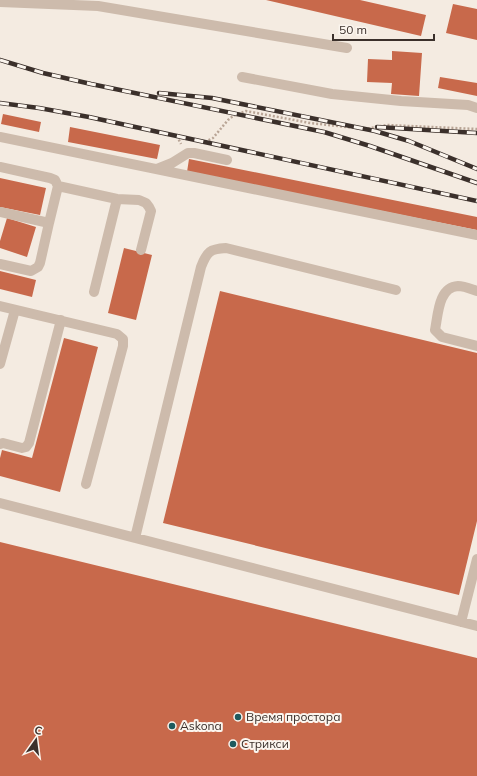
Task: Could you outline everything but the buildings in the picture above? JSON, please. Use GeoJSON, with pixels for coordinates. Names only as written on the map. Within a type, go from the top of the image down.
{"type":"FeatureCollection","features":[{"type":"Feature","properties":{"kind":"lane"},"geometry":{"type":"LineString","coordinates":[[0,2],[98,6],[347,48]]}},
{"type":"Feature","properties":{"kind":"lane"},"geometry":{"type":"LineString","coordinates":[[242,77],[332,94],[402,101],[468,105],[477,108]]}},
{"type":"Feature","properties":{"kind":"lane"},"geometry":{"type":"LineString","coordinates":[[0,137],[477,235]]}},
{"type":"Feature","properties":{"kind":"lane"},"geometry":{"type":"LineString","coordinates":[[157,169],[172,163],[188,153],[227,160]]}},
{"type":"Feature","properties":{"kind":"lane"},"geometry":{"type":"LineString","coordinates":[[0,167],[50,178],[55,180],[58,186],[38,267],[31,271],[0,264]]}},
{"type":"Feature","properties":{"kind":"lane"},"geometry":{"type":"LineString","coordinates":[[58,186],[117,200],[139,200],[146,203],[151,211],[141,250]]}},
{"type":"Feature","properties":{"kind":"lane"},"geometry":{"type":"LineString","coordinates":[[94,292],[117,200]]}},
{"type":"Feature","properties":{"kind":"lane"},"geometry":{"type":"LineString","coordinates":[[0,212],[49,223]]}},
{"type":"Feature","properties":{"kind":"lane"},"geometry":{"type":"LineString","coordinates":[[134,538],[205,255],[213,248],[226,248],[396,290]]}},
{"type":"Feature","properties":{"kind":"lane"},"geometry":{"type":"LineString","coordinates":[[477,291],[458,286],[449,289],[442,297],[435,330],[442,337],[477,346]]}},
{"type":"Feature","properties":{"kind":"lane"},"geometry":{"type":"LineString","coordinates":[[0,306],[117,334],[123,339],[123,346],[86,484]]}},
{"type":"Feature","properties":{"kind":"lane"},"geometry":{"type":"LineString","coordinates":[[0,364],[15,310]]}},
{"type":"Feature","properties":{"kind":"lane"},"geometry":{"type":"LineString","coordinates":[[0,444],[3,443],[26,448],[29,443],[61,320]]}},
{"type":"Feature","properties":{"kind":"lane"},"geometry":{"type":"LineString","coordinates":[[0,503],[477,626]]}},
{"type":"Feature","properties":{"kind":"lane"},"geometry":{"type":"LineString","coordinates":[[461,622],[477,559]]}},
{"type":"Feature","properties":{"kind":"path"},"geometry":{"type":"LineString","coordinates":[[205,142],[213,138],[228,120],[246,111],[310,123],[365,129],[387,126],[477,129]]}},
{"type":"Feature","properties":{"kind":"railway"},"geometry":{"type":"LineString","coordinates":[[0,60],[43,73],[91,84],[324,132],[370,146],[477,183]]}},
{"type":"Feature","properties":{"kind":"railway"},"geometry":{"type":"LineString","coordinates":[[159,93],[212,98],[375,131],[409,141],[477,169]]}},
{"type":"Feature","properties":{"kind":"railway"},"geometry":{"type":"LineString","coordinates":[[0,103],[89,117],[477,201]]}},
{"type":"Feature","properties":{"kind":"railway"},"geometry":{"type":"LineString","coordinates":[[377,127],[477,133]]}},
{"type":"Feature","properties":{"kind":"place","name":"Время простора"},"geometry":{"type":"Point","coordinates":[238,717]}},
{"type":"Feature","properties":{"kind":"place","name":"Askona"},"geometry":{"type":"Point","coordinates":[172,726]}},
{"type":"Feature","properties":{"kind":"place","name":"Стрикси"},"geometry":{"type":"Point","coordinates":[233,744]}}]}
